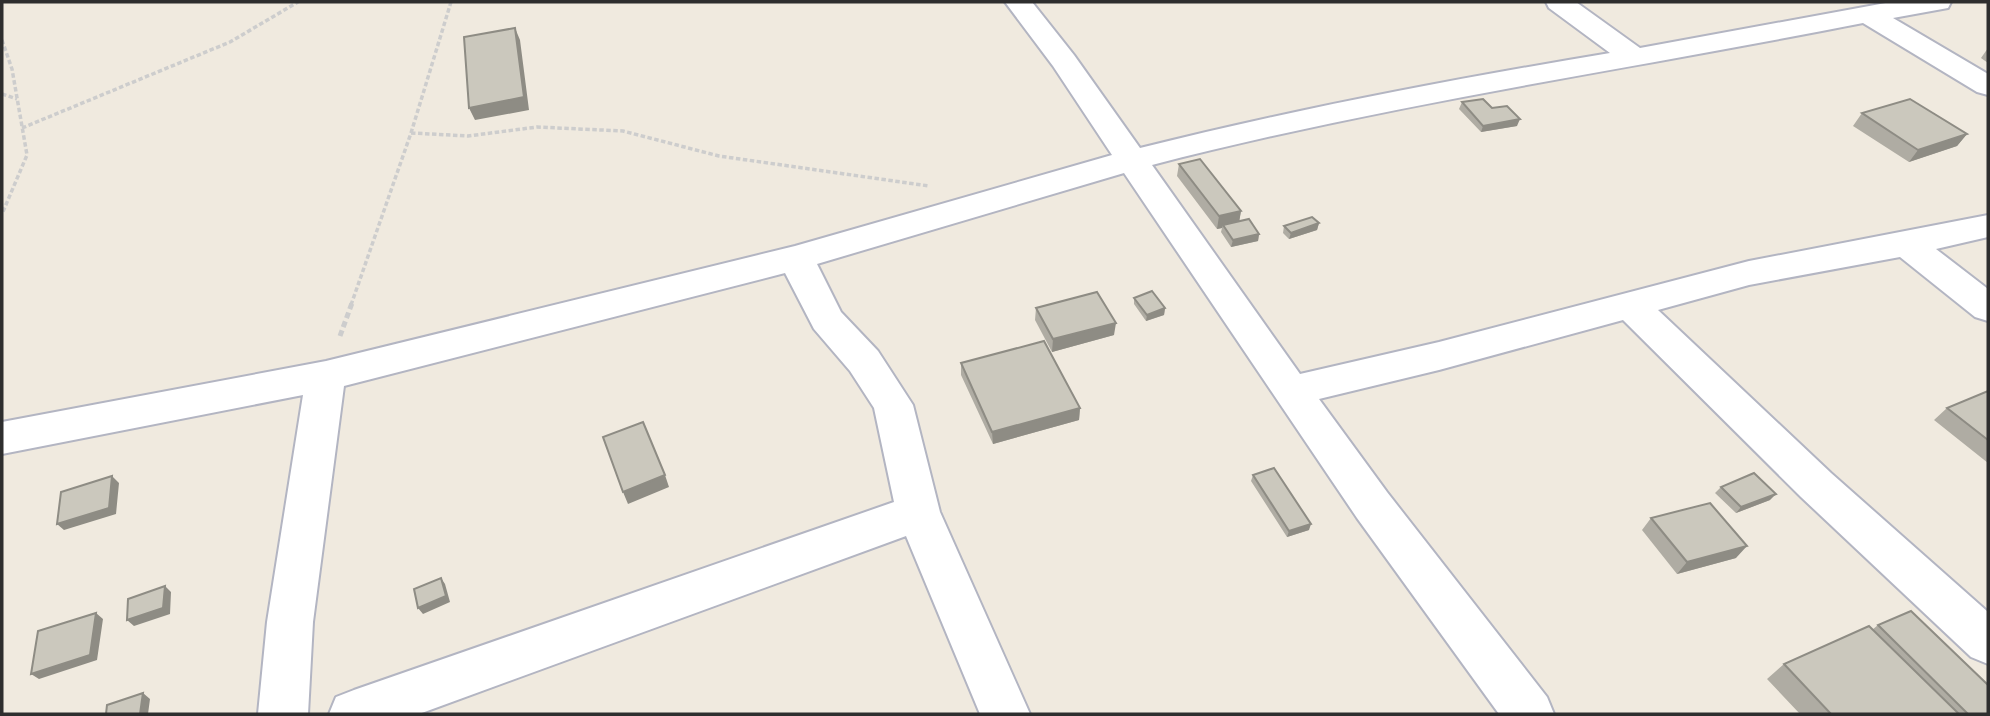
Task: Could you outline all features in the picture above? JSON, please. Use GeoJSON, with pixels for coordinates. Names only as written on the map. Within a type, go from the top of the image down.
{"type":"FeatureCollection","features":[{"type":"Feature","properties":{"kind":"street"},"geometry":{"type":"LineString","coordinates":[[1018,2],[1064,61],[1372,505],[1529,714]]}},
{"type":"Feature","properties":{"kind":"street"},"geometry":{"type":"LineString","coordinates":[[1559,2],[1634,57]]}},
{"type":"Feature","properties":{"kind":"street"},"geometry":{"type":"LineString","coordinates":[[2,438],[326,376],[796,258],[1132,160],[1311,118],[1634,57],[1856,8],[1938,2]]}},
{"type":"Feature","properties":{"kind":"street"},"geometry":{"type":"LineString","coordinates":[[1856,8],[1988,86]]}},
{"type":"Feature","properties":{"kind":"street"},"geometry":{"type":"LineString","coordinates":[[1292,391],[1631,306],[1749,273],[1988,226]]}},
{"type":"Feature","properties":{"kind":"street"},"geometry":{"type":"LineString","coordinates":[[1906,244],[1988,308]]}},
{"type":"Feature","properties":{"kind":"street"},"geometry":{"type":"LineString","coordinates":[[796,258],[827,320],[864,361],[893,405],[918,512],[1005,714]]}},
{"type":"Feature","properties":{"kind":"street"},"geometry":{"type":"LineString","coordinates":[[1631,306],[1816,485],[1988,642]]}},
{"type":"Feature","properties":{"kind":"street"},"geometry":{"type":"LineString","coordinates":[[283,714],[290,622],[326,376]]}},
{"type":"Feature","properties":{"kind":"street"},"geometry":{"type":"LineString","coordinates":[[354,714],[918,512]]}},
{"type":"Feature","properties":{"kind":"path"},"geometry":{"type":"LineString","coordinates":[[22,128],[230,42],[298,2]]}},
{"type":"Feature","properties":{"kind":"path"},"geometry":{"type":"LineString","coordinates":[[326,376],[411,133],[451,2]]}},
{"type":"Feature","properties":{"kind":"path"},"geometry":{"type":"LineString","coordinates":[[2,40],[12,69],[27,155],[2,214]]}},
{"type":"Feature","properties":{"kind":"path"},"geometry":{"type":"LineString","coordinates":[[2,94],[17,99]]}},
{"type":"Feature","properties":{"kind":"path"},"geometry":{"type":"LineString","coordinates":[[411,133],[468,136],[537,127],[623,131],[719,156],[940,188]]}},
{"type":"Feature","properties":{"kind":"building"},"geometry":{"type":"Polygon","coordinates":[[[515,28],[524,97],[469,108],[464,37],[515,28]]]}},
{"type":"Feature","properties":{"kind":"building"},"geometry":{"type":"Polygon","coordinates":[[[1483,99],[1492,108],[1507,106],[1520,119],[1483,126],[1462,102],[1483,99]]]}},
{"type":"Feature","properties":{"kind":"building"},"geometry":{"type":"Polygon","coordinates":[[[1910,99],[1967,134],[1918,150],[1862,113],[1910,99]]]}},
{"type":"Feature","properties":{"kind":"building"},"geometry":{"type":"Polygon","coordinates":[[[1200,159],[1241,211],[1219,216],[1179,164],[1200,159]]]}},
{"type":"Feature","properties":{"kind":"building"},"geometry":{"type":"Polygon","coordinates":[[[1312,217],[1319,223],[1291,233],[1284,226],[1312,217]]]}},
{"type":"Feature","properties":{"kind":"building"},"geometry":{"type":"Polygon","coordinates":[[[1249,219],[1259,234],[1233,240],[1223,225],[1249,219]]]}},
{"type":"Feature","properties":{"kind":"building"},"geometry":{"type":"Polygon","coordinates":[[[1152,291],[1165,308],[1147,315],[1134,298],[1152,291]]]}},
{"type":"Feature","properties":{"kind":"building"},"geometry":{"type":"Polygon","coordinates":[[[1097,292],[1116,323],[1053,339],[1036,308],[1097,292]]]}},
{"type":"Feature","properties":{"kind":"building"},"geometry":{"type":"Polygon","coordinates":[[[1044,341],[1080,408],[992,432],[961,363],[1044,341]]]}},
{"type":"Feature","properties":{"kind":"building"},"geometry":{"type":"Polygon","coordinates":[[[1988,391],[1988,440],[1947,408],[1988,391]]]}},
{"type":"Feature","properties":{"kind":"building"},"geometry":{"type":"Polygon","coordinates":[[[643,422],[665,475],[623,492],[603,437],[643,422]]]}},
{"type":"Feature","properties":{"kind":"building"},"geometry":{"type":"Polygon","coordinates":[[[1274,468],[1311,524],[1289,531],[1253,475],[1274,468]]]}},
{"type":"Feature","properties":{"kind":"building"},"geometry":{"type":"Polygon","coordinates":[[[1754,473],[1776,494],[1741,507],[1721,487],[1754,473]]]}},
{"type":"Feature","properties":{"kind":"building"},"geometry":{"type":"Polygon","coordinates":[[[112,476],[109,508],[57,524],[61,492],[112,476]]]}},
{"type":"Feature","properties":{"kind":"building"},"geometry":{"type":"Polygon","coordinates":[[[1710,503],[1747,546],[1687,562],[1651,518],[1710,503]]]}},
{"type":"Feature","properties":{"kind":"building"},"geometry":{"type":"Polygon","coordinates":[[[441,578],[446,596],[418,608],[414,589],[441,578]]]}},
{"type":"Feature","properties":{"kind":"building"},"geometry":{"type":"Polygon","coordinates":[[[165,586],[163,608],[127,620],[128,599],[165,586]]]}},
{"type":"Feature","properties":{"kind":"building"},"geometry":{"type":"Polygon","coordinates":[[[1911,611],[1988,685],[1988,714],[1968,714],[1878,625],[1911,611]]]}},
{"type":"Feature","properties":{"kind":"building"},"geometry":{"type":"Polygon","coordinates":[[[96,613],[90,655],[31,674],[38,631],[96,613]]]}},
{"type":"Feature","properties":{"kind":"building"},"geometry":{"type":"Polygon","coordinates":[[[1869,626],[1959,714],[1831,714],[1784,664],[1869,626]]]}},
{"type":"Feature","properties":{"kind":"building"},"geometry":{"type":"Polygon","coordinates":[[[143,693],[140,714],[106,714],[107,705],[143,693]]]}}]}
